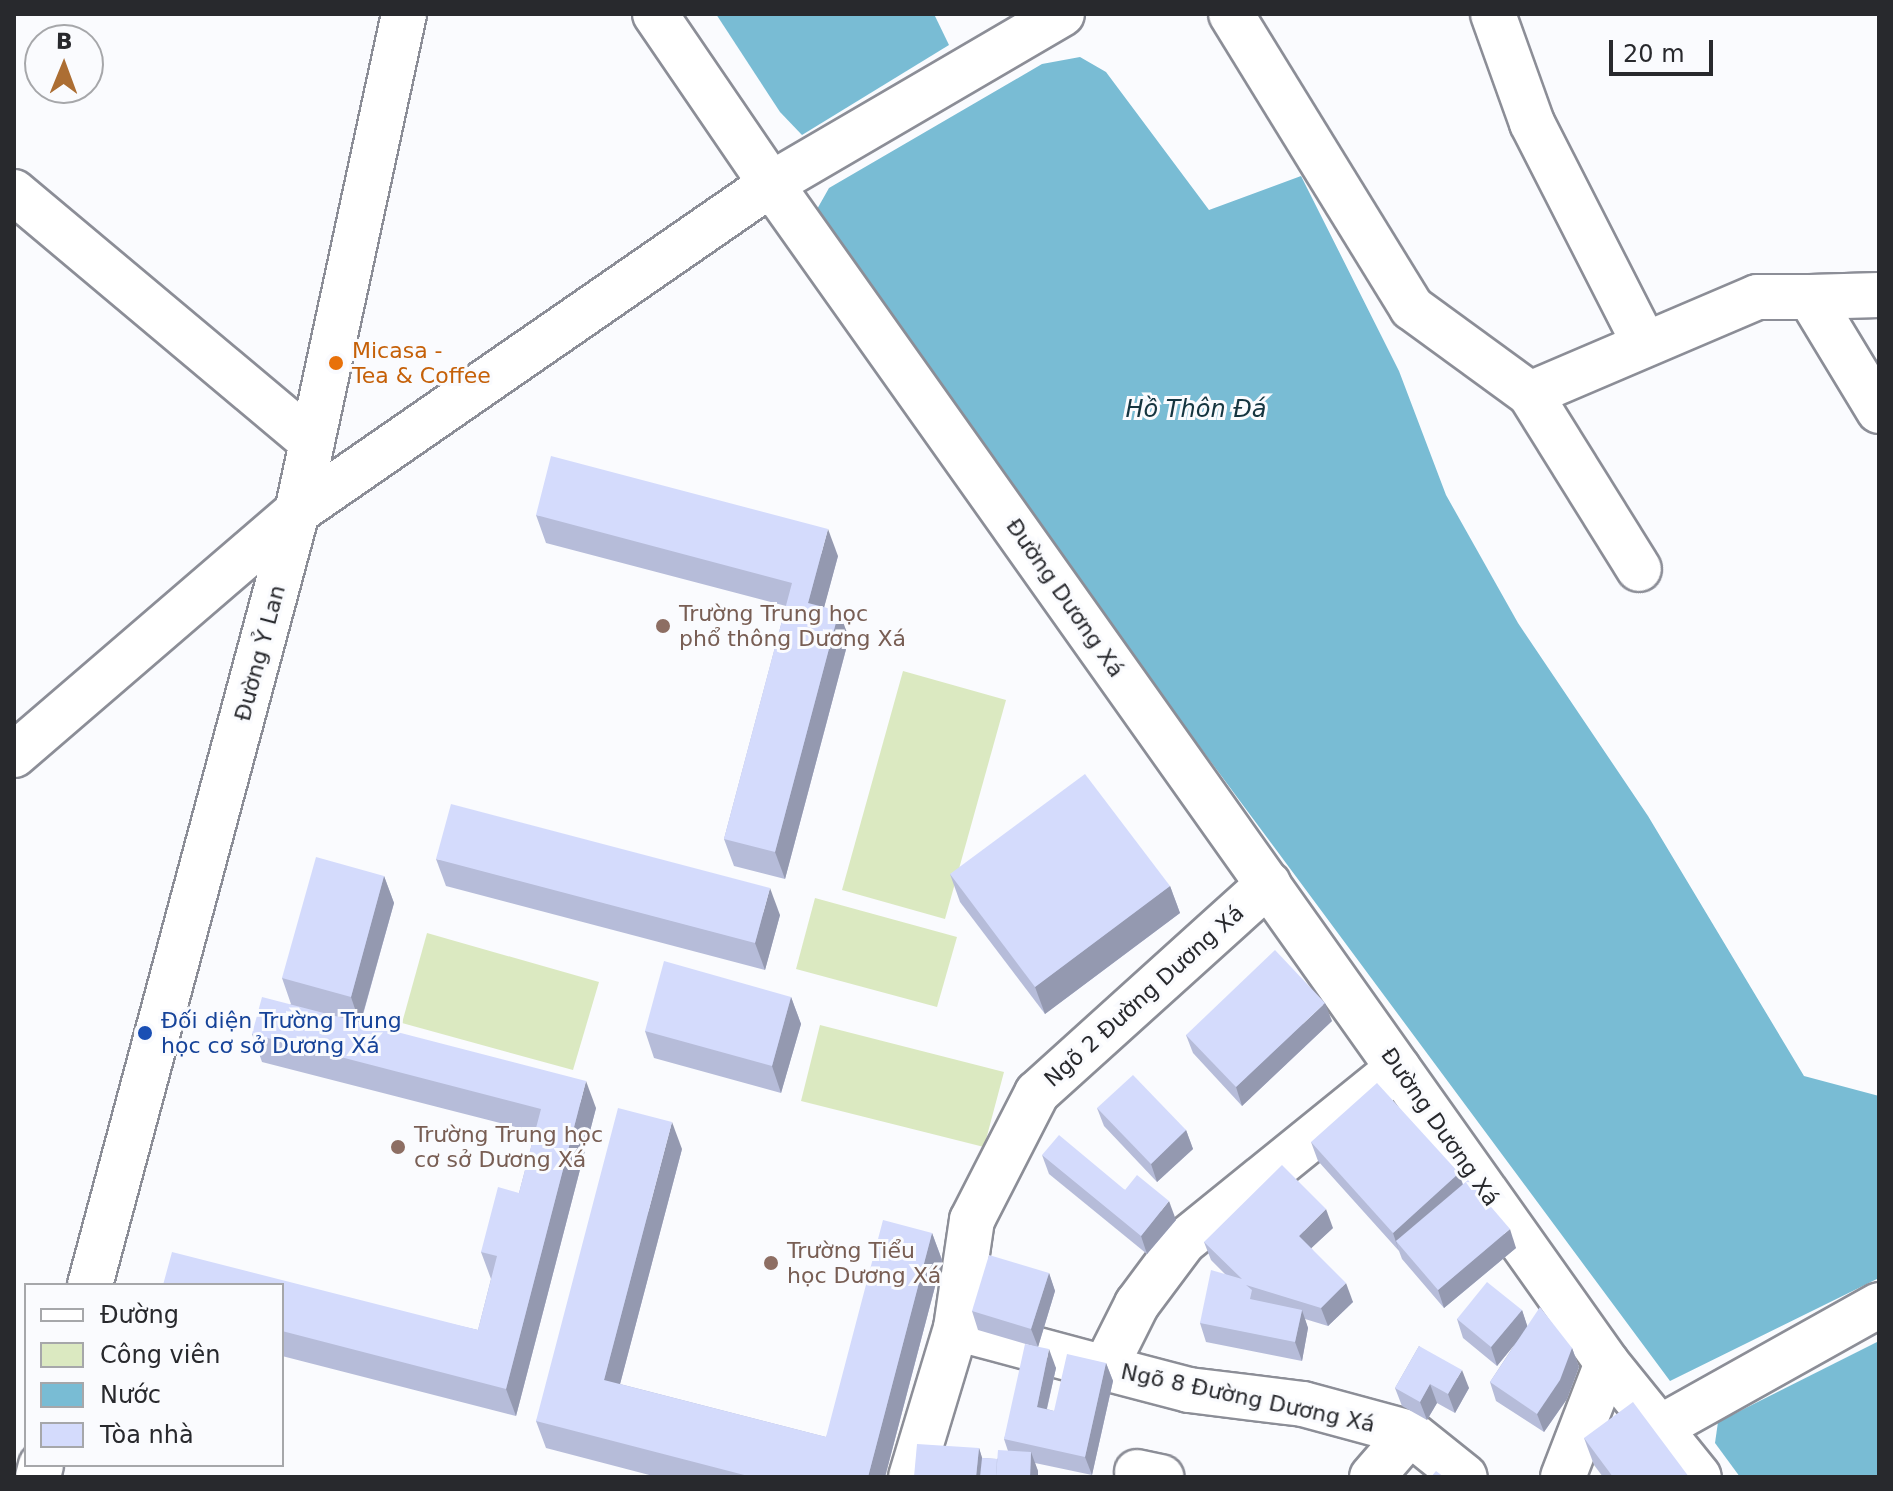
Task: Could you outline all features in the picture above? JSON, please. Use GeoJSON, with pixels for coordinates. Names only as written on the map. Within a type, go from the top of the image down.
{"type":"FeatureCollection","features":[{"type":"Feature","properties":{"kind":"street","name":"Đường Ỷ Lan"},"geometry":{"type":"LineString","coordinates":[[91,1283],[297,512],[404,14]]}},
{"type":"Feature","properties":{"kind":"street","name":"Đường Dương Xá"},"geometry":{"type":"LineString","coordinates":[[655,14],[771,184],[1607,1363],[1699,1477]]}},
{"type":"Feature","properties":{"kind":"street"},"geometry":{"type":"LineString","coordinates":[[14,755],[297,512],[530,370],[771,184],[1062,14]]}},
{"type":"Feature","properties":{"kind":"street"},"geometry":{"type":"LineString","coordinates":[[1231,14],[1412,308],[1530,394],[1639,569]]}},
{"type":"Feature","properties":{"kind":"street"},"geometry":{"type":"LineString","coordinates":[[1493,14],[1532,123],[1644,343]]}},
{"type":"Feature","properties":{"kind":"street"},"geometry":{"type":"LineString","coordinates":[[14,192],[312,442]]}},
{"type":"Feature","properties":{"kind":"street"},"geometry":{"type":"LineString","coordinates":[[1530,394],[1757,297],[1879,295]]}},
{"type":"Feature","properties":{"kind":"street"},"geometry":{"type":"LineString","coordinates":[[1810,297],[1879,411]]}},
{"type":"Feature","properties":{"kind":"street","name":"Ngõ 2 Đường Dương Xá"},"geometry":{"type":"LineString","coordinates":[[911,1477],[956,1328],[972,1220],[1037,1093],[1268,884]]}},
{"type":"Feature","properties":{"kind":"street","name":"Ngõ 8 Đường Dương Xá"},"geometry":{"type":"LineString","coordinates":[[1398,1068],[1184,1241],[1137,1304],[1105,1368],[1189,1390],[1303,1404],[1410,1433],[1465,1477]]}},
{"type":"Feature","properties":{"kind":"street"},"geometry":{"type":"LineString","coordinates":[[1661,1427],[1879,1305]]}},
{"type":"Feature","properties":{"kind":"street"},"geometry":{"type":"LineString","coordinates":[[956,1328],[1105,1368]]}},
{"type":"Feature","properties":{"kind":"street"},"geometry":{"type":"LineString","coordinates":[[1563,1477],[1607,1363]]}},
{"type":"Feature","properties":{"kind":"street"},"geometry":{"type":"LineString","coordinates":[[1372,1477],[1410,1433]]}},
{"type":"Feature","properties":{"kind":"green space"},"geometry":{"type":"Polygon","coordinates":[[[903,671],[1006,700],[945,919],[842,890],[903,671]]]}},
{"type":"Feature","properties":{"kind":"green space"},"geometry":{"type":"Polygon","coordinates":[[[815,898],[957,937],[937,1007],[796,969],[815,898]]]}},
{"type":"Feature","properties":{"kind":"green space"},"geometry":{"type":"Polygon","coordinates":[[[427,933],[599,982],[573,1070],[402,1023],[427,933]]]}},
{"type":"Feature","properties":{"kind":"green space"},"geometry":{"type":"Polygon","coordinates":[[[820,1025],[1004,1072],[984,1147],[801,1101],[820,1025]]]}},
{"type":"Feature","properties":{"kind":"water"},"geometry":{"type":"Polygon","coordinates":[[[716,14],[934,14],[949,45],[802,135],[780,112],[716,14]]]}},
{"type":"Feature","properties":{"kind":"water","name":"Hồ Thôn Đá"},"geometry":{"type":"Polygon","coordinates":[[[1080,57],[1106,72],[1209,210],[1301,176],[1399,371],[1446,495],[1518,623],[1648,816],[1804,1076],[1879,1096],[1879,1278],[1670,1381],[818,232],[816,211],[829,188],[1042,64],[1080,57]]]}},
{"type":"Feature","properties":{"kind":"water"},"geometry":{"type":"Polygon","coordinates":[[[1879,1341],[1879,1477],[1740,1477],[1715,1443],[1718,1422],[1879,1341]]]}},
{"type":"Feature","properties":{"kind":"building"},"geometry":{"type":"Polygon","coordinates":[[[551,456],[828,529],[808,603],[839,611],[775,852],[724,839],[792,583],[536,515],[551,456]]]}},
{"type":"Feature","properties":{"kind":"building"},"geometry":{"type":"Polygon","coordinates":[[[1085,774],[1170,886],[1035,987],[950,874],[1085,774]]]}},
{"type":"Feature","properties":{"kind":"building"},"geometry":{"type":"Polygon","coordinates":[[[451,804],[770,888],[755,943],[436,859],[451,804]]]}},
{"type":"Feature","properties":{"kind":"building"},"geometry":{"type":"Polygon","coordinates":[[[316,857],[384,876],[351,997],[282,978],[316,857]]]}},
{"type":"Feature","properties":{"kind":"building"},"geometry":{"type":"Polygon","coordinates":[[[1275,950],[1325,1003],[1236,1087],[1186,1035],[1275,950]]]}},
{"type":"Feature","properties":{"kind":"building"},"geometry":{"type":"Polygon","coordinates":[[[664,961],[791,997],[772,1066],[645,1031],[664,961]]]}},
{"type":"Feature","properties":{"kind":"building"},"geometry":{"type":"Polygon","coordinates":[[[262,997],[586,1081],[506,1389],[284,1332],[284,1283],[164,1283],[172,1252],[478,1330],[497,1256],[481,1252],[498,1187],[519,1193],[541,1109],[252,1034],[262,997]]]}},
{"type":"Feature","properties":{"kind":"building"},"geometry":{"type":"Polygon","coordinates":[[[1133,1075],[1186,1130],[1151,1164],[1097,1108],[1133,1075]]]}},
{"type":"Feature","properties":{"kind":"building"},"geometry":{"type":"Polygon","coordinates":[[[1377,1083],[1459,1173],[1393,1233],[1311,1142],[1377,1083]]]}},
{"type":"Feature","properties":{"kind":"building"},"geometry":{"type":"Polygon","coordinates":[[[618,1108],[672,1122],[604,1380],[826,1437],[883,1220],[932,1233],[868,1477],[752,1477],[536,1421],[618,1108]]]}},
{"type":"Feature","properties":{"kind":"building"},"geometry":{"type":"Polygon","coordinates":[[[1059,1135],[1125,1190],[1137,1175],[1169,1201],[1141,1236],[1042,1155],[1059,1135]]]}},
{"type":"Feature","properties":{"kind":"building"},"geometry":{"type":"Polygon","coordinates":[[[1282,1165],[1326,1209],[1299,1236],[1346,1283],[1321,1308],[1246,1285],[1252,1290],[1250,1299],[1302,1310],[1295,1342],[1200,1323],[1211,1270],[1242,1279],[1204,1242],[1282,1165]]]}},
{"type":"Feature","properties":{"kind":"building"},"geometry":{"type":"Polygon","coordinates":[[[1468,1180],[1510,1229],[1438,1290],[1396,1241],[1468,1180]]]}},
{"type":"Feature","properties":{"kind":"building"},"geometry":{"type":"Polygon","coordinates":[[[989,1255],[1049,1273],[1031,1329],[972,1311],[989,1255]]]}},
{"type":"Feature","properties":{"kind":"building"},"geometry":{"type":"Polygon","coordinates":[[[1487,1282],[1522,1310],[1491,1347],[1457,1319],[1487,1282]]]}},
{"type":"Feature","properties":{"kind":"building"},"geometry":{"type":"Polygon","coordinates":[[[1540,1307],[1572,1348],[1560,1380],[1537,1414],[1490,1382],[1540,1307]]]}},
{"type":"Feature","properties":{"kind":"building"},"geometry":{"type":"Polygon","coordinates":[[[1025,1344],[1049,1349],[1037,1407],[1054,1411],[1067,1354],[1106,1363],[1085,1457],[1004,1439],[1025,1344]]]}},
{"type":"Feature","properties":{"kind":"building"},"geometry":{"type":"Polygon","coordinates":[[[1419,1346],[1462,1370],[1448,1394],[1430,1384],[1420,1402],[1395,1388],[1419,1346]]]}},
{"type":"Feature","properties":{"kind":"building"},"geometry":{"type":"Polygon","coordinates":[[[1633,1402],[1689,1477],[1613,1477],[1584,1438],[1633,1402]]]}},
{"type":"Feature","properties":{"kind":"building"},"geometry":{"type":"Polygon","coordinates":[[[917,1444],[979,1448],[976,1477],[914,1477],[917,1444]]]}},
{"type":"Feature","properties":{"kind":"building"},"geometry":{"type":"Polygon","coordinates":[[[998,1450],[1031,1452],[1030,1477],[996,1477],[998,1450]]]}},
{"type":"Feature","properties":{"kind":"building"},"geometry":{"type":"Polygon","coordinates":[[[982,1458],[997,1459],[996,1477],[980,1477],[982,1458]]]}},
{"type":"Feature","properties":{"kind":"place","name":"Micasa - Tea & Coffee"},"geometry":{"type":"Point","coordinates":[336,363]}},
{"type":"Feature","properties":{"kind":"place","name":"Trường Trung học phổ thông Dương Xá"},"geometry":{"type":"Point","coordinates":[663,626]}},
{"type":"Feature","properties":{"kind":"place","name":"Đối diện Trường Trung học cơ sở Dương Xá"},"geometry":{"type":"Point","coordinates":[145,1033]}},
{"type":"Feature","properties":{"kind":"place","name":"Trường Trung học cơ sở Dương Xá"},"geometry":{"type":"Point","coordinates":[398,1147]}},
{"type":"Feature","properties":{"kind":"place","name":"Trường Tiểu học Dương Xá"},"geometry":{"type":"Point","coordinates":[771,1263]}}]}
